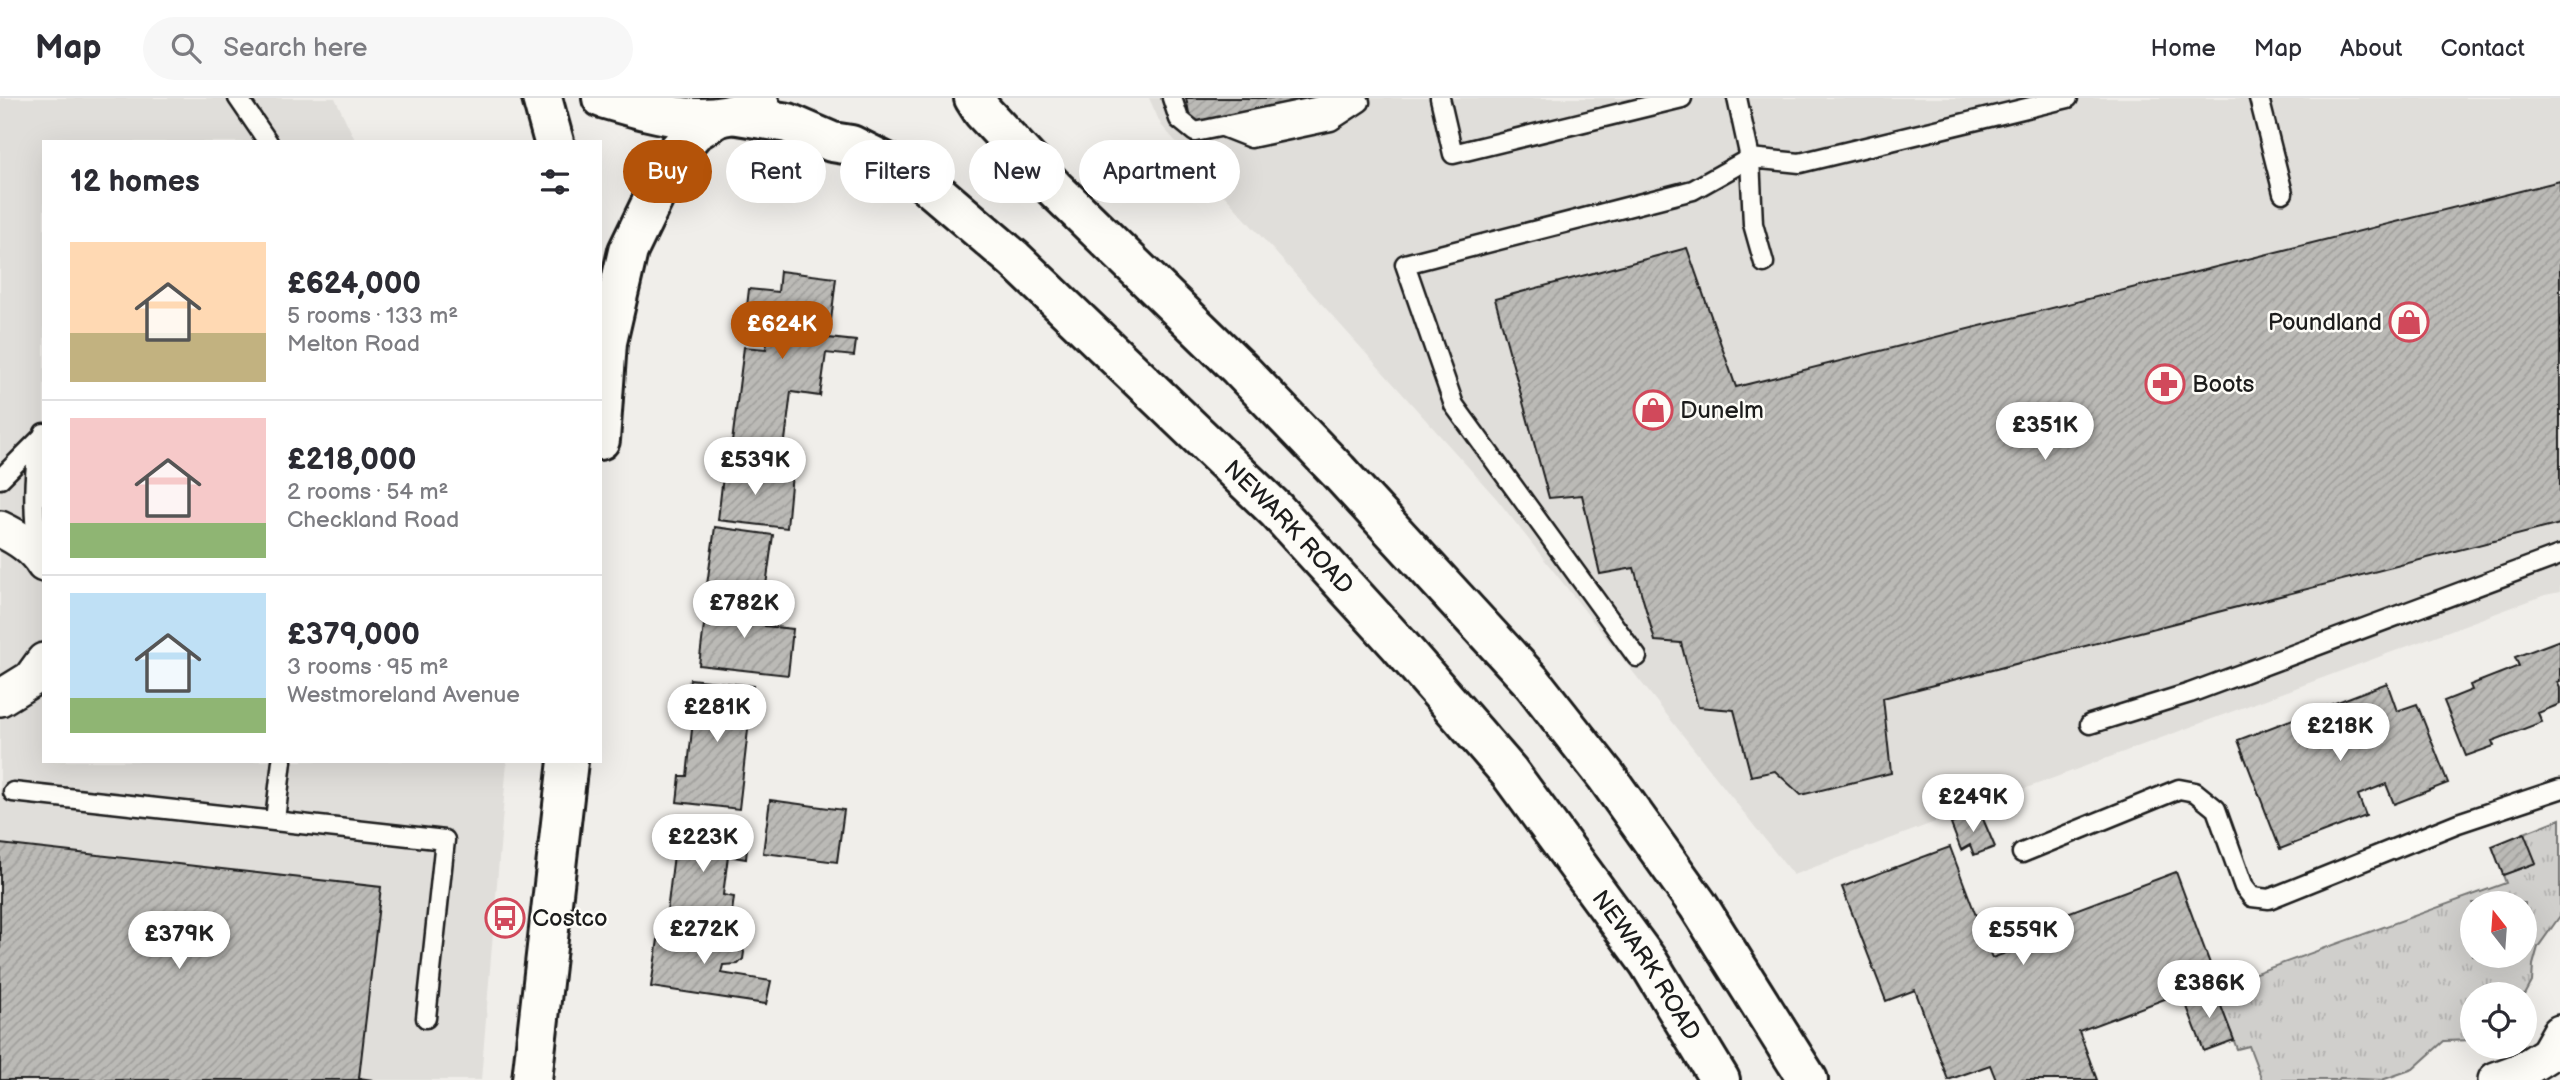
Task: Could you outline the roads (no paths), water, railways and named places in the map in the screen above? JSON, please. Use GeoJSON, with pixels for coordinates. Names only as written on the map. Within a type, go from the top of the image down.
{"type":"FeatureCollection","features":[{"type":"Feature","properties":{"kind":"main road"},"geometry":{"type":"LineString","coordinates":[[542,98],[553,140]]}},
{"type":"Feature","properties":{"kind":"main road","name":"NEWARK ROAD"},"geometry":{"type":"LineString","coordinates":[[603,98],[664,117],[727,116],[788,123],[832,142],[851,145],[923,181],[1023,267],[1256,490],[1401,646],[1509,772],[1649,963],[1720,1080]]}},
{"type":"Feature","properties":{"kind":"main road"},"geometry":{"type":"LineString","coordinates":[[602,384],[604,329],[628,251],[676,154],[695,132],[774,98]]}},
{"type":"Feature","properties":{"kind":"main road"},"geometry":{"type":"LineString","coordinates":[[974,98],[983,112],[1054,188],[1238,368],[1338,471],[1532,682],[1606,776],[1698,905],[1808,1080]]}},
{"type":"Feature","properties":{"kind":"main road"},"geometry":{"type":"LineString","coordinates":[[532,1080],[568,763]]}},
{"type":"Feature","properties":{"kind":"street"},"geometry":{"type":"LineString","coordinates":[[0,529],[19,537],[41,560]]}},
{"type":"Feature","properties":{"kind":"street"},"geometry":{"type":"LineString","coordinates":[[0,698],[39,671]]}},
{"type":"Feature","properties":{"kind":"street"},"geometry":{"type":"LineString","coordinates":[[2496,1080],[2523,1070],[2556,1051]]}},
{"type":"Feature","properties":{"kind":"lane"},"geometry":{"type":"LineString","coordinates":[[238,98],[267,140]]}},
{"type":"Feature","properties":{"kind":"lane"},"geometry":{"type":"LineString","coordinates":[[1172,98],[1179,119],[1195,132],[1358,98]]}},
{"type":"Feature","properties":{"kind":"lane"},"geometry":{"type":"LineString","coordinates":[[1222,126],[1251,138],[1331,121],[1366,98]]}},
{"type":"Feature","properties":{"kind":"lane"},"geometry":{"type":"LineString","coordinates":[[1440,98],[1453,154],[1682,98]]}},
{"type":"Feature","properties":{"kind":"lane"},"geometry":{"type":"LineString","coordinates":[[1737,98],[1750,158],[1753,224],[1764,262]]}},
{"type":"Feature","properties":{"kind":"lane"},"geometry":{"type":"LineString","coordinates":[[1637,657],[1454,405],[1405,264],[1693,190],[1750,158],[1800,163],[2068,98]]}},
{"type":"Feature","properties":{"kind":"lane"},"geometry":{"type":"LineString","coordinates":[[2259,98],[2283,193]]}},
{"type":"Feature","properties":{"kind":"lane"},"geometry":{"type":"LineString","coordinates":[[0,479],[42,436]]}},
{"type":"Feature","properties":{"kind":"lane"},"geometry":{"type":"LineString","coordinates":[[41,560],[35,531],[34,489],[42,441]]}},
{"type":"Feature","properties":{"kind":"lane"},"geometry":{"type":"LineString","coordinates":[[2090,724],[2190,693],[2560,555]]}},
{"type":"Feature","properties":{"kind":"lane"},"geometry":{"type":"LineString","coordinates":[[275,820],[282,763]]}},
{"type":"Feature","properties":{"kind":"lane"},"geometry":{"type":"LineString","coordinates":[[2022,853],[2179,789],[2195,792],[2216,809],[2245,887],[2252,897],[2269,899],[2458,823],[2560,789]]}},
{"type":"Feature","properties":{"kind":"lane"},"geometry":{"type":"LineString","coordinates":[[13,792],[445,840],[425,1018]]}},
{"type":"Feature","properties":{"kind":"place","name":"Poundland"},"geometry":{"type":"Point","coordinates":[2409,322]}},
{"type":"Feature","properties":{"kind":"place","name":"Boots"},"geometry":{"type":"Point","coordinates":[2165,384]}},
{"type":"Feature","properties":{"kind":"place","name":"Dunelm"},"geometry":{"type":"Point","coordinates":[1653,410]}},
{"type":"Feature","properties":{"kind":"place","name":"Costco"},"geometry":{"type":"Point","coordinates":[505,918]}}]}
